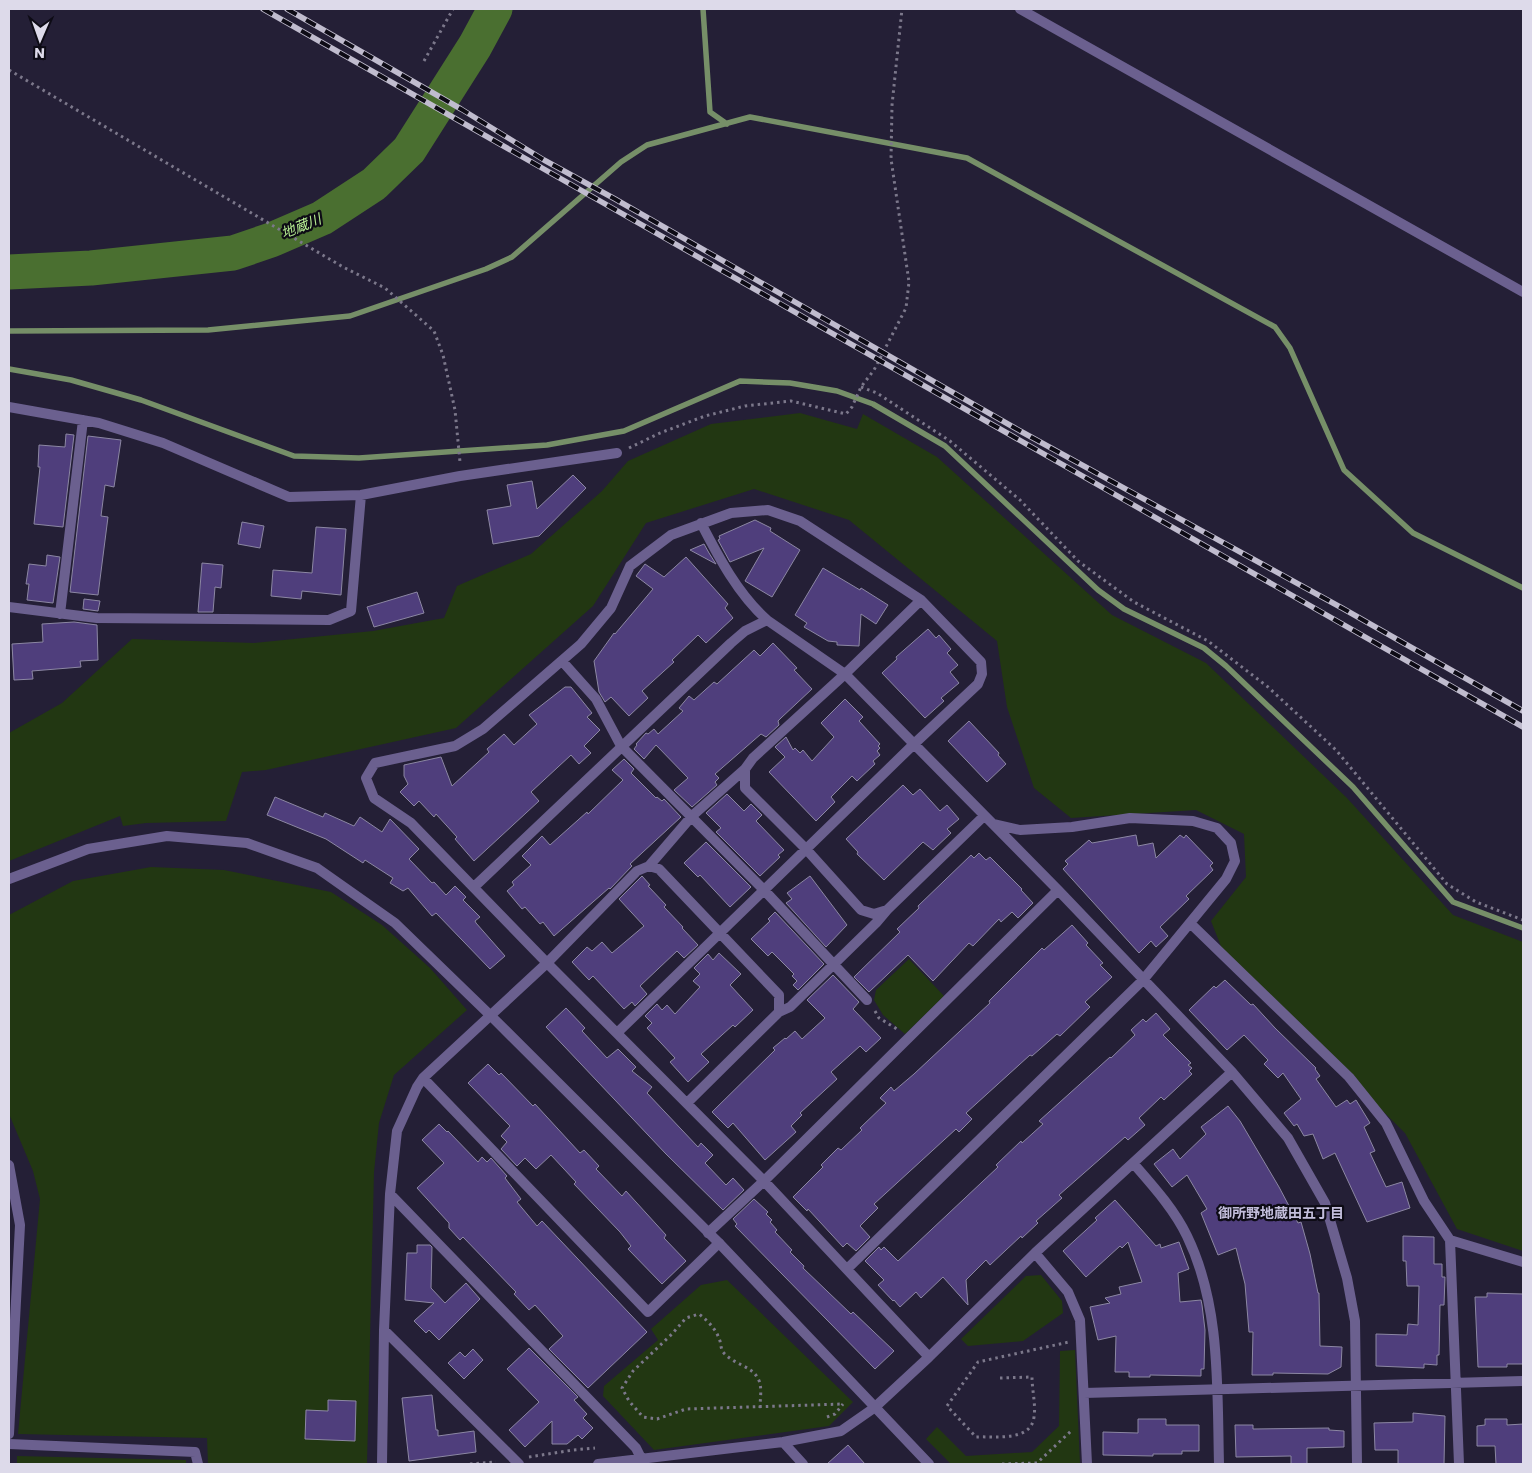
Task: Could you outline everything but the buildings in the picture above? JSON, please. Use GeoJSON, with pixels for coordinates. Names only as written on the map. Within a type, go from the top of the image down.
{"type":"FeatureCollection","features":[{"type":"Feature","properties":{"kind":"street"},"geometry":{"type":"LineString","coordinates":[[1020,9],[1523,292]]}},
{"type":"Feature","properties":{"kind":"street"},"geometry":{"type":"LineString","coordinates":[[9,407],[100,423],[163,443],[289,497],[360,496],[460,476],[617,453]]}},
{"type":"Feature","properties":{"kind":"street"},"geometry":{"type":"LineString","coordinates":[[60,614],[83,420]]}},
{"type":"Feature","properties":{"kind":"street"},"geometry":{"type":"LineString","coordinates":[[9,607],[97,618],[329,620],[351,611],[360,496]]}},
{"type":"Feature","properties":{"kind":"street"},"geometry":{"type":"LineString","coordinates":[[617,1032],[978,684],[982,674],[981,662],[921,600],[800,521],[768,510],[731,513],[670,535],[630,566],[611,608],[581,644],[483,729],[455,746],[375,763],[366,778],[374,798],[411,823],[547,963],[764,1181],[929,1358]]}},
{"type":"Feature","properties":{"kind":"street"},"geometry":{"type":"LineString","coordinates":[[701,523],[722,563],[753,607],[767,620],[845,674],[1058,890],[1232,1072],[1288,1138],[1324,1203],[1347,1278],[1355,1321],[1357,1464]]}},
{"type":"Feature","properties":{"kind":"street"},"geometry":{"type":"LineString","coordinates":[[382,1464],[384,1330],[390,1194],[397,1131],[417,1087],[423,1078],[547,963],[637,871],[648,866],[692,816],[745,769],[753,758],[845,674],[921,600]]}},
{"type":"Feature","properties":{"kind":"street"},"geometry":{"type":"LineString","coordinates":[[474,887],[731,643],[745,631],[767,620]]}},
{"type":"Feature","properties":{"kind":"street"},"geometry":{"type":"LineString","coordinates":[[562,661],[596,699],[621,746],[764,890],[867,1000]]}},
{"type":"Feature","properties":{"kind":"street"},"geometry":{"type":"LineString","coordinates":[[745,769],[745,788],[806,849],[861,910],[874,914],[887,910]]}},
{"type":"Feature","properties":{"kind":"street"},"geometry":{"type":"LineString","coordinates":[[687,1103],[779,1012],[790,1007],[834,965],[887,910],[984,816]]}},
{"type":"Feature","properties":{"kind":"street"},"geometry":{"type":"LineString","coordinates":[[847,1269],[1144,980],[1226,879],[1235,861],[1231,843],[1217,828],[1192,820],[1130,818],[1072,827],[1020,830],[993,824]]}},
{"type":"Feature","properties":{"kind":"street"},"geometry":{"type":"LineString","coordinates":[[9,879],[88,848],[167,836],[247,843],[317,868],[388,918],[490,1015],[719,1243],[929,1464]]}},
{"type":"Feature","properties":{"kind":"street"},"geometry":{"type":"LineString","coordinates":[[648,866],[659,869],[779,995],[779,1012]]}},
{"type":"Feature","properties":{"kind":"street"},"geometry":{"type":"LineString","coordinates":[[708,1233],[910,1038],[1058,890]]}},
{"type":"Feature","properties":{"kind":"street"},"geometry":{"type":"LineString","coordinates":[[1190,923],[1349,1077],[1386,1123],[1424,1201],[1450,1240],[1459,1464]]}},
{"type":"Feature","properties":{"kind":"street"},"geometry":{"type":"LineString","coordinates":[[598,1464],[641,1461],[783,1442],[841,1431],[874,1408],[929,1358],[1035,1252],[1232,1072]]}},
{"type":"Feature","properties":{"kind":"street"},"geometry":{"type":"LineString","coordinates":[[423,1078],[648,1312],[719,1243]]}},
{"type":"Feature","properties":{"kind":"street"},"geometry":{"type":"LineString","coordinates":[[1133,1163],[1165,1200],[1187,1235],[1203,1273],[1212,1320],[1217,1389],[1219,1464]]}},
{"type":"Feature","properties":{"kind":"street"},"geometry":{"type":"LineString","coordinates":[[9,1165],[20,1224],[9,1434]]}},
{"type":"Feature","properties":{"kind":"street"},"geometry":{"type":"LineString","coordinates":[[390,1194],[635,1446],[641,1461]]}},
{"type":"Feature","properties":{"kind":"street"},"geometry":{"type":"LineString","coordinates":[[1450,1240],[1523,1262]]}},
{"type":"Feature","properties":{"kind":"street"},"geometry":{"type":"LineString","coordinates":[[1035,1252],[1068,1292],[1080,1320],[1087,1464]]}},
{"type":"Feature","properties":{"kind":"street"},"geometry":{"type":"LineString","coordinates":[[384,1330],[519,1464]]}},
{"type":"Feature","properties":{"kind":"street"},"geometry":{"type":"LineString","coordinates":[[1084,1393],[1523,1381]]}},
{"type":"Feature","properties":{"kind":"street"},"geometry":{"type":"LineString","coordinates":[[783,1442],[803,1464]]}},
{"type":"Feature","properties":{"kind":"street"},"geometry":{"type":"LineString","coordinates":[[9,1444],[195,1452],[198,1464]]}},
{"type":"Feature","properties":{"kind":"path"},"geometry":{"type":"LineString","coordinates":[[424,61],[453,9]]}},
{"type":"Feature","properties":{"kind":"path"},"geometry":{"type":"LineString","coordinates":[[617,453],[660,433],[705,416],[745,406],[792,400],[846,414],[852,407],[861,387],[874,370],[906,308],[909,282],[891,159],[892,105],[902,9]]}},
{"type":"Feature","properties":{"kind":"path"},"geometry":{"type":"LineString","coordinates":[[9,70],[344,267],[388,290],[410,308],[434,331],[440,347],[456,410],[461,465]]}},
{"type":"Feature","properties":{"kind":"path"},"geometry":{"type":"LineString","coordinates":[[861,387],[877,393],[950,441],[1020,500],[1078,561],[1134,602],[1208,641],[1268,687],[1336,750],[1448,884],[1476,902],[1523,920]]}},
{"type":"Feature","properties":{"kind":"path"},"geometry":{"type":"LineString","coordinates":[[867,1000],[879,1018],[910,1038]]}},
{"type":"Feature","properties":{"kind":"path"},"geometry":{"type":"LineString","coordinates":[[760,1408],[760,1387],[757,1377],[746,1368],[733,1362],[722,1350],[713,1326],[699,1314],[686,1318],[633,1371],[622,1388],[629,1401],[643,1417],[657,1419],[686,1410],[760,1408],[843,1404]]}},
{"type":"Feature","properties":{"kind":"path"},"geometry":{"type":"LineString","coordinates":[[1000,1378],[1032,1378],[1034,1417],[1030,1428],[1022,1435],[976,1437],[947,1406],[978,1362],[1082,1339]]}},
{"type":"Feature","properties":{"kind":"path"},"geometry":{"type":"LineString","coordinates":[[1069,1342],[1071,1350]]}},
{"type":"Feature","properties":{"kind":"path"},"geometry":{"type":"LineString","coordinates":[[1002,1464],[1037,1464],[1073,1428]]}},
{"type":"Feature","properties":{"kind":"green space"},"geometry":{"type":"Polygon","coordinates":[[[800,413],[857,429],[863,414],[937,457],[1112,615],[1206,663],[1347,798],[1453,915],[1523,942],[1523,1251],[1457,1229],[1405,1133],[1224,954],[1211,921],[1246,877],[1244,834],[1196,810],[1071,818],[1034,788],[1007,707],[997,641],[849,520],[754,489],[646,523],[593,606],[456,728],[266,770],[242,772],[226,821],[146,823],[123,826],[120,816],[9,861],[9,733],[62,703],[132,639],[254,643],[373,631],[444,618],[457,586],[531,554],[602,491],[628,461],[711,424],[800,413]]]}},
{"type":"Feature","properties":{"kind":"green space"},"geometry":{"type":"Polygon","coordinates":[[[151,867],[224,870],[331,892],[382,925],[430,968],[467,1010],[394,1075],[379,1123],[374,1172],[367,1464],[208,1464],[207,1438],[18,1434],[40,1199],[33,1171],[9,1114],[9,915],[73,881],[151,867]]]}},
{"type":"Feature","properties":{"kind":"green space"},"geometry":{"type":"Polygon","coordinates":[[[909,959],[944,996],[905,1034],[883,1015],[874,1000],[876,990],[909,959]]]}},
{"type":"Feature","properties":{"kind":"green space"},"geometry":{"type":"Polygon","coordinates":[[[1041,1275],[1062,1301],[1063,1313],[1023,1341],[968,1346],[961,1339],[1026,1276],[1041,1275]]]}},
{"type":"Feature","properties":{"kind":"green space"},"geometry":{"type":"Polygon","coordinates":[[[727,1280],[853,1402],[829,1426],[654,1450],[603,1396],[604,1386],[658,1340],[651,1329],[701,1285],[727,1280]]]}},
{"type":"Feature","properties":{"kind":"green space"},"geometry":{"type":"Polygon","coordinates":[[[1075,1350],[1080,1464],[951,1464],[926,1439],[937,1427],[966,1456],[1032,1452],[1059,1426],[1060,1351],[1075,1350]]]}},
{"type":"Feature","properties":{"kind":"green space"},"geometry":{"type":"Polygon","coordinates":[[[17,1456],[186,1460],[186,1464],[17,1464],[17,1456]]]}},
{"type":"Feature","properties":{"kind":"waterway","name":"地蔵川"},"geometry":{"type":"LineString","coordinates":[[9,272],[91,268],[233,253],[271,240],[322,218],[374,184],[409,150],[475,46],[495,9]]}},
{"type":"Feature","properties":{"kind":"waterway"},"geometry":{"type":"LineString","coordinates":[[703,9],[710,112],[727,124]]}},
{"type":"Feature","properties":{"kind":"waterway"},"geometry":{"type":"LineString","coordinates":[[9,331],[208,330],[350,316],[486,269],[512,257],[621,162],[647,145],[750,117],[967,158],[1275,327],[1290,348],[1344,470],[1413,533],[1523,588]]}},
{"type":"Feature","properties":{"kind":"waterway"},"geometry":{"type":"LineString","coordinates":[[9,369],[71,380],[141,400],[294,456],[359,458],[547,445],[624,431],[740,381],[790,383],[837,391],[873,404],[945,446],[1098,590],[1124,609],[1204,648],[1226,666],[1353,787],[1453,902],[1523,928]]}},
{"type":"Feature","properties":{"kind":"railway"},"geometry":{"type":"LineString","coordinates":[[263,9],[1523,727]]}},
{"type":"Feature","properties":{"kind":"railway"},"geometry":{"type":"LineString","coordinates":[[287,9],[461,109],[544,160],[1022,432],[1342,608],[1523,711]]}},
{"type":"Feature","properties":{"kind":"district","name":"御所野地蔵田五丁目"},"geometry":{"type":"Point","coordinates":[1281,1213]}}]}
